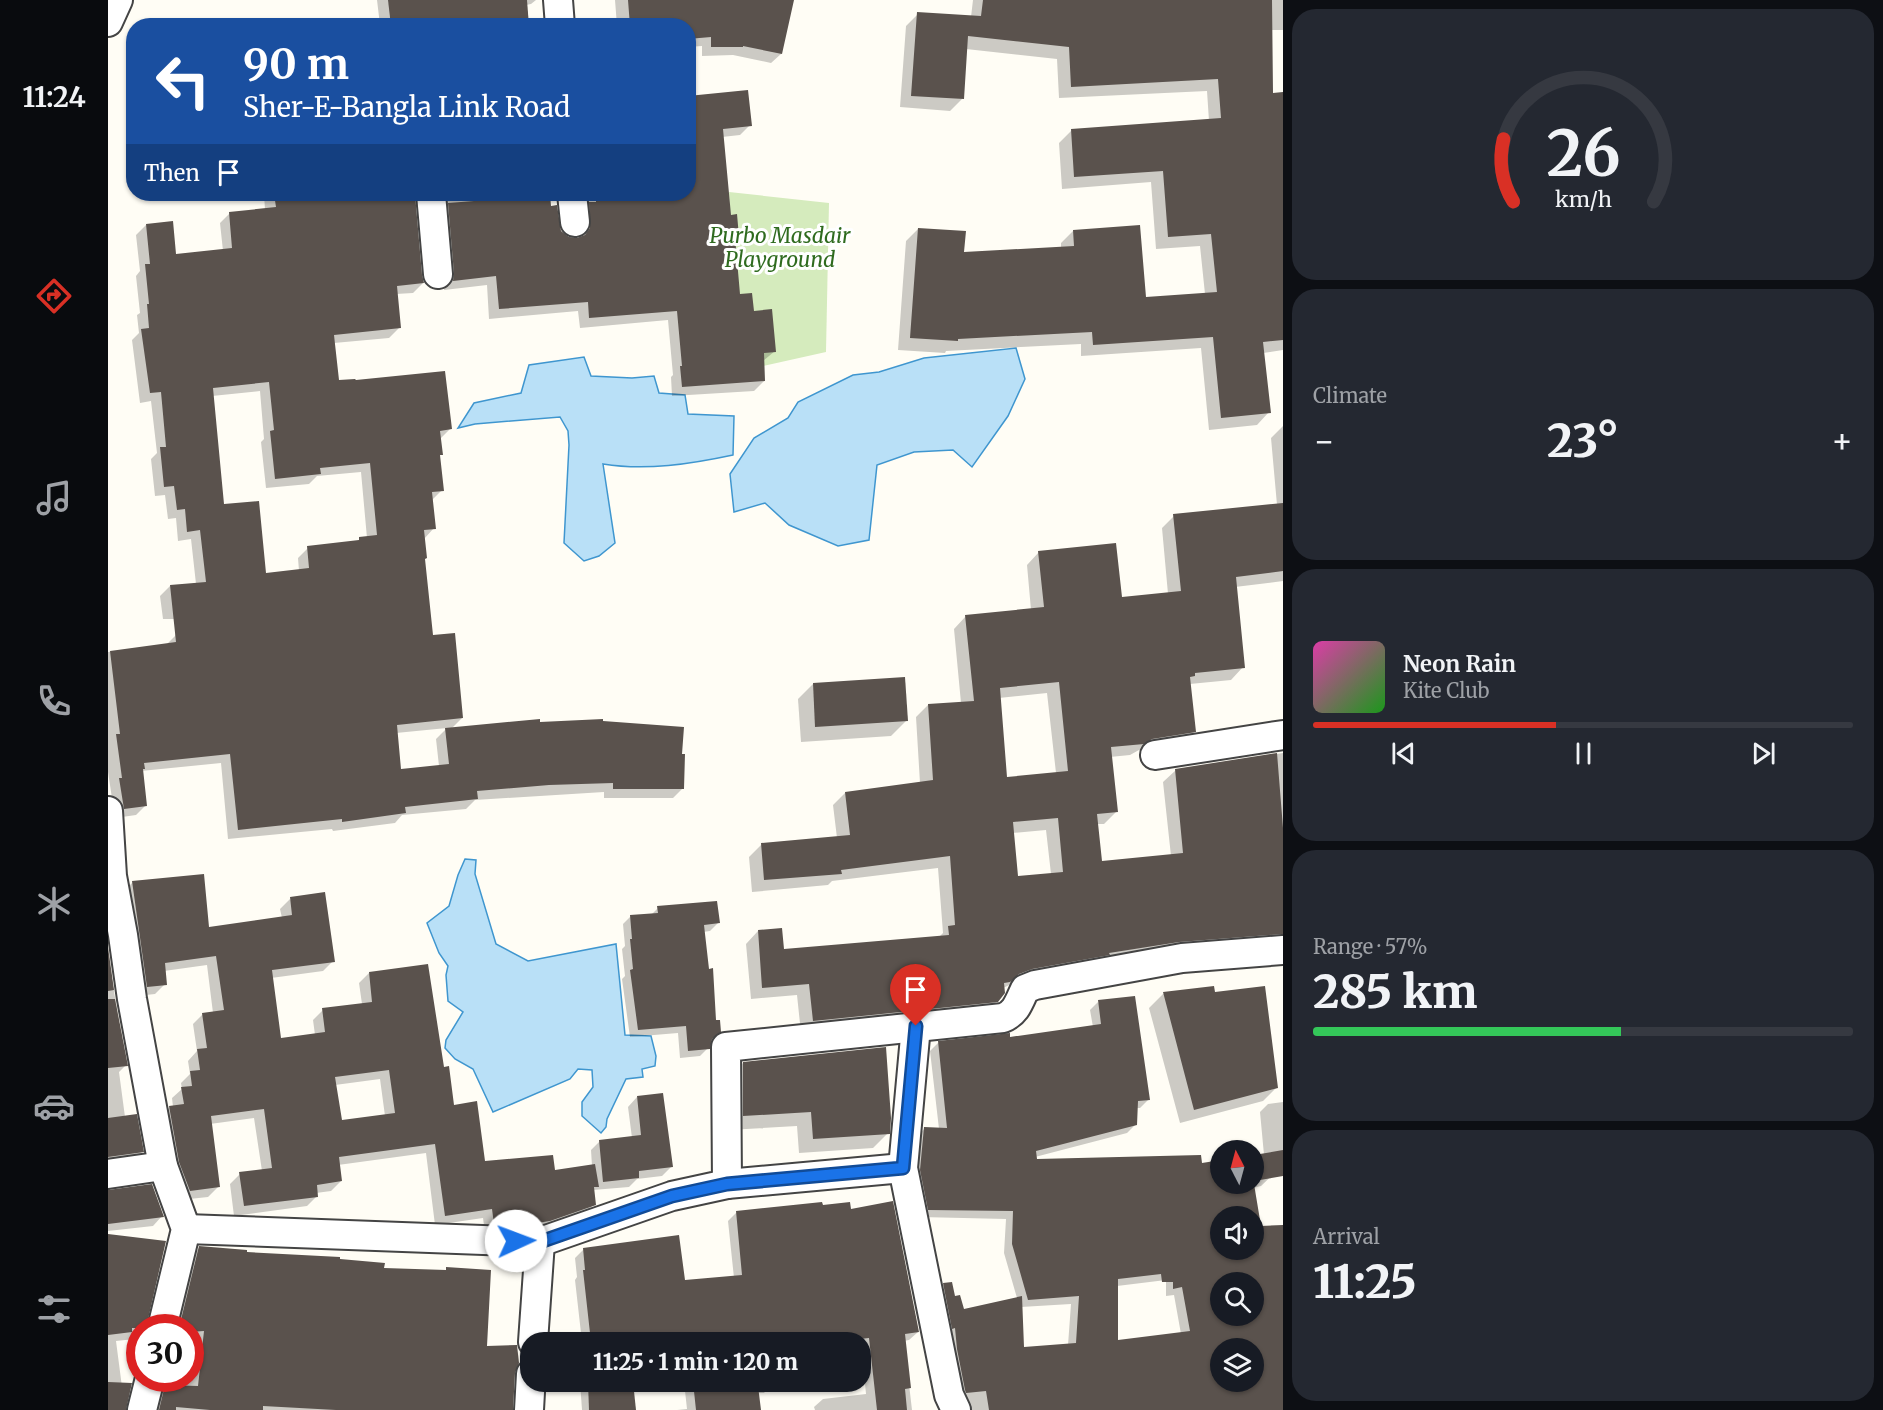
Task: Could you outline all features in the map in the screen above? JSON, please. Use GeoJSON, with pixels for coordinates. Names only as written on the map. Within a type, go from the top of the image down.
{"type":"FeatureCollection","features":[{"type":"Feature","properties":{"kind":"street"},"geometry":{"type":"LineString","coordinates":[[108,22],[118,0]]}},
{"type":"Feature","properties":{"kind":"street"},"geometry":{"type":"LineString","coordinates":[[558,0],[559,18]]}},
{"type":"Feature","properties":{"kind":"street"},"geometry":{"type":"LineString","coordinates":[[432,201],[438,274]]}},
{"type":"Feature","properties":{"kind":"street"},"geometry":{"type":"LineString","coordinates":[[573,201],[575,222]]}},
{"type":"Feature","properties":{"kind":"street"},"geometry":{"type":"LineString","coordinates":[[1155,755],[1283,735]]}},
{"type":"Feature","properties":{"kind":"street"},"geometry":{"type":"LineString","coordinates":[[108,811],[120,1001],[164,1166],[186,1229],[165,1314]]}},
{"type":"Feature","properties":{"kind":"street"},"geometry":{"type":"LineString","coordinates":[[727,1184],[726,1047],[1003,1018],[1015,1010],[1025,989],[1035,985],[1182,958],[1283,950]]}},
{"type":"Feature","properties":{"kind":"street"},"geometry":{"type":"LineString","coordinates":[[916,1026],[903,1168],[949,1395],[956,1410]]}},
{"type":"Feature","properties":{"kind":"street"},"geometry":{"type":"LineString","coordinates":[[108,1174],[164,1166]]}},
{"type":"Feature","properties":{"kind":"street"},"geometry":{"type":"LineString","coordinates":[[186,1229],[540,1242],[672,1196],[727,1184],[903,1168]]}},
{"type":"Feature","properties":{"kind":"street"},"geometry":{"type":"LineString","coordinates":[[534,1332],[540,1242]]}},
{"type":"Feature","properties":{"kind":"street"},"geometry":{"type":"LineString","coordinates":[[142,1410],[146,1392]]}},
{"type":"Feature","properties":{"kind":"street"},"geometry":{"type":"LineString","coordinates":[[529,1410],[530,1392]]}},
{"type":"Feature","properties":{"kind":"green space","name":"Purbo Masdair Playground"},"geometry":{"type":"Polygon","coordinates":[[[729,192],[829,203],[826,352],[736,372],[729,192]]]}},
{"type":"Feature","properties":{"kind":"water"},"geometry":{"type":"Polygon","coordinates":[[[1016,348],[1025,379],[1008,416],[972,467],[953,450],[914,452],[877,465],[869,540],[838,546],[789,525],[765,503],[734,512],[730,474],[754,438],[788,418],[798,402],[853,375],[879,372],[924,358],[1016,348]]]}},
{"type":"Feature","properties":{"kind":"water"},"geometry":{"type":"Polygon","coordinates":[[[584,357],[591,376],[632,378],[654,376],[659,393],[685,395],[688,414],[734,416],[733,455],[668,466],[636,467],[603,464],[615,543],[599,556],[584,561],[564,543],[569,445],[568,431],[560,417],[475,424],[458,428],[474,403],[521,393],[529,365],[584,357]]]}},
{"type":"Feature","properties":{"kind":"water"},"geometry":{"type":"Polygon","coordinates":[[[465,859],[476,860],[475,874],[496,944],[528,961],[616,944],[625,1035],[651,1036],[656,1056],[655,1066],[642,1069],[643,1077],[626,1079],[607,1119],[606,1127],[601,1133],[582,1116],[582,1102],[593,1087],[592,1070],[578,1069],[570,1079],[493,1112],[473,1069],[455,1059],[445,1048],[446,1040],[463,1012],[448,1001],[446,975],[448,966],[439,953],[427,923],[449,906],[465,859]]]}},
{"type":"Feature","properties":{"kind":"building"},"geometry":{"type":"Polygon","coordinates":[[[388,0],[527,0],[528,18],[390,18],[388,0]]]}},
{"type":"Feature","properties":{"kind":"building"},"geometry":{"type":"Polygon","coordinates":[[[628,0],[794,0],[782,54],[743,46],[711,47],[711,37],[696,38],[696,18],[629,18],[628,0]]]}},
{"type":"Feature","properties":{"kind":"building"},"geometry":{"type":"Polygon","coordinates":[[[983,0],[1272,0],[1273,93],[1283,92],[1283,340],[1263,342],[1271,413],[1221,418],[1213,337],[1093,345],[1092,332],[958,339],[958,341],[910,338],[918,228],[966,231],[964,252],[1074,246],[1073,230],[1140,225],[1146,297],[1217,292],[1211,234],[1168,237],[1163,171],[1074,177],[1071,129],[1221,118],[1218,79],[1071,87],[1069,47],[968,36],[964,99],[911,96],[917,12],[981,16],[983,0]]]}},
{"type":"Feature","properties":{"kind":"building"},"geometry":{"type":"Polygon","coordinates":[[[748,90],[752,126],[723,129],[731,215],[737,214],[739,237],[735,237],[740,294],[752,293],[754,311],[772,309],[776,352],[764,353],[765,381],[682,387],[677,311],[589,318],[588,302],[499,309],[496,276],[453,281],[448,203],[551,201],[551,206],[557,205],[561,231],[569,237],[577,238],[585,235],[590,228],[589,202],[696,201],[696,95],[748,90]]]}},
{"type":"Feature","properties":{"kind":"building"},"geometry":{"type":"Polygon","coordinates":[[[275,201],[416,201],[424,283],[397,286],[401,328],[334,335],[339,380],[445,371],[452,429],[440,431],[444,491],[432,492],[436,529],[424,530],[427,558],[425,559],[433,635],[455,633],[463,718],[397,725],[401,769],[449,764],[445,728],[540,719],[540,722],[603,719],[603,721],[684,727],[682,754],[685,754],[684,789],[613,789],[613,783],[477,791],[478,799],[405,807],[406,813],[342,822],[342,819],[238,830],[230,754],[144,763],[147,806],[124,809],[116,734],[120,734],[110,651],[176,642],[170,585],[206,582],[200,530],[187,532],[185,509],[177,510],[174,486],[164,487],[160,447],[166,447],[161,392],[150,393],[141,329],[149,328],[145,264],[150,264],[146,224],[173,221],[176,254],[232,248],[229,212],[276,207],[275,201]],[[269,382],[213,388],[224,504],[259,501],[266,573],[309,568],[307,546],[359,540],[359,537],[377,535],[370,463],[320,468],[321,474],[275,479],[270,431],[274,430],[269,382]]]}},
{"type":"Feature","properties":{"kind":"building"},"geometry":{"type":"Polygon","coordinates":[[[1283,503],[1283,571],[1236,577],[1245,668],[1195,673],[1195,676],[1190,677],[1196,732],[1152,739],[1144,744],[1111,747],[1118,812],[1097,814],[1102,861],[1183,853],[1175,769],[1277,753],[1283,828],[1283,934],[1179,942],[1109,953],[1110,955],[1032,969],[1004,983],[1005,993],[998,1002],[813,1021],[809,984],[762,988],[758,930],[782,928],[784,949],[949,935],[948,926],[955,925],[950,856],[841,870],[842,874],[764,880],[761,843],[850,835],[845,792],[933,780],[928,704],[974,701],[965,615],[1044,607],[1038,551],[1116,543],[1122,597],[1181,591],[1173,514],[1283,503]],[[1059,682],[1000,688],[1007,777],[1068,771],[1059,682]],[[1058,818],[1013,822],[1018,876],[1063,872],[1058,818]]]}},
{"type":"Feature","properties":{"kind":"building"},"geometry":{"type":"Polygon","coordinates":[[[905,677],[908,721],[815,727],[813,683],[905,677]]]}},
{"type":"Feature","properties":{"kind":"building"},"geometry":{"type":"Polygon","coordinates":[[[204,874],[209,927],[292,915],[290,897],[325,892],[335,962],[272,970],[281,1038],[325,1032],[322,1008],[372,1002],[369,972],[428,964],[444,1067],[449,1066],[454,1105],[477,1101],[485,1161],[553,1155],[555,1170],[595,1164],[599,1187],[594,1187],[596,1205],[550,1221],[524,1225],[494,1224],[492,1209],[445,1216],[435,1144],[339,1157],[342,1181],[317,1185],[318,1197],[244,1206],[239,1172],[272,1168],[264,1109],[211,1116],[220,1187],[190,1191],[179,1162],[169,1106],[184,1104],[181,1087],[192,1086],[190,1071],[200,1070],[197,1049],[207,1048],[202,1013],[224,1010],[216,956],[165,963],[167,985],[147,987],[132,881],[204,874]],[[389,1070],[335,1077],[342,1120],[395,1113],[389,1070]]]}},
{"type":"Feature","properties":{"kind":"building"},"geometry":{"type":"Polygon","coordinates":[[[717,901],[720,923],[704,925],[709,969],[713,968],[716,1020],[720,1020],[721,1032],[712,1039],[710,1049],[688,1051],[686,1026],[638,1030],[630,970],[633,969],[630,915],[658,913],[657,906],[717,901]]]}},
{"type":"Feature","properties":{"kind":"building"},"geometry":{"type":"Polygon","coordinates":[[[108,947],[114,990],[108,991],[108,947]]]}},
{"type":"Feature","properties":{"kind":"building"},"geometry":{"type":"Polygon","coordinates":[[[1214,986],[1215,992],[1265,986],[1278,1088],[1194,1110],[1163,992],[1214,986]]]}},
{"type":"Feature","properties":{"kind":"building"},"geometry":{"type":"Polygon","coordinates":[[[1135,996],[1150,1100],[1138,1101],[1137,1125],[1036,1151],[1037,1159],[1201,1155],[1202,1163],[1210,1162],[1210,1194],[1256,1194],[1258,1206],[1210,1206],[1210,1260],[1264,1260],[1264,1226],[1283,1225],[1283,1410],[989,1410],[986,1391],[966,1393],[955,1328],[952,1329],[943,1283],[952,1282],[955,1296],[960,1295],[964,1309],[1022,1296],[1024,1347],[1076,1343],[1079,1296],[1028,1300],[1012,1244],[1013,1211],[928,1210],[920,1170],[924,1127],[947,1128],[938,1041],[1010,1033],[1010,1037],[1101,1024],[1098,1000],[1135,996]],[[1161,1274],[1118,1279],[1118,1340],[1190,1331],[1182,1287],[1173,1289],[1173,1282],[1162,1282],[1161,1274]]]}},
{"type":"Feature","properties":{"kind":"building"},"geometry":{"type":"Polygon","coordinates":[[[108,999],[115,999],[128,1066],[108,1068],[108,999]]]}},
{"type":"Feature","properties":{"kind":"building"},"geometry":{"type":"Polygon","coordinates":[[[886,1047],[890,1134],[813,1139],[811,1112],[743,1116],[743,1062],[886,1047]]]}},
{"type":"Feature","properties":{"kind":"building"},"geometry":{"type":"Polygon","coordinates":[[[663,1093],[673,1167],[639,1171],[639,1178],[603,1182],[599,1140],[641,1135],[637,1096],[663,1093]]]}},
{"type":"Feature","properties":{"kind":"building"},"geometry":{"type":"Polygon","coordinates":[[[137,1114],[144,1152],[108,1157],[108,1118],[137,1114]]]}},
{"type":"Feature","properties":{"kind":"building"},"geometry":{"type":"Polygon","coordinates":[[[1283,1150],[1283,1176],[1264,1179],[1264,1153],[1283,1150]]]}},
{"type":"Feature","properties":{"kind":"building"},"geometry":{"type":"Polygon","coordinates":[[[152,1184],[164,1217],[108,1224],[108,1190],[152,1184]]]}},
{"type":"Feature","properties":{"kind":"building"},"geometry":{"type":"Polygon","coordinates":[[[893,1201],[919,1332],[905,1334],[911,1388],[905,1389],[907,1410],[877,1410],[871,1356],[871,1332],[590,1332],[583,1248],[679,1235],[685,1280],[742,1275],[736,1211],[822,1202],[823,1205],[850,1202],[851,1209],[893,1201]]]}},
{"type":"Feature","properties":{"kind":"building"},"geometry":{"type":"Polygon","coordinates":[[[108,1234],[166,1241],[149,1314],[126,1314],[126,1333],[108,1335],[108,1234]]]}},
{"type":"Feature","properties":{"kind":"building"},"geometry":{"type":"Polygon","coordinates":[[[199,1246],[247,1250],[247,1252],[340,1257],[340,1259],[385,1263],[384,1268],[446,1270],[446,1267],[491,1270],[487,1346],[517,1345],[519,1363],[515,1373],[513,1410],[336,1410],[263,1406],[263,1410],[210,1410],[176,1407],[176,1410],[159,1410],[163,1392],[204,1392],[204,1314],[182,1314],[199,1246]]]}},
{"type":"Feature","properties":{"kind":"building"},"geometry":{"type":"Polygon","coordinates":[[[108,1382],[126,1383],[126,1392],[130,1392],[126,1410],[108,1410],[108,1382]]]}},
{"type":"Feature","properties":{"kind":"building"},"geometry":{"type":"Polygon","coordinates":[[[588,1392],[634,1392],[636,1410],[589,1410],[588,1392]]]}},
{"type":"Feature","properties":{"kind":"building"},"geometry":{"type":"Polygon","coordinates":[[[694,1392],[759,1392],[761,1410],[696,1410],[694,1392]]]}},
{"type":"Feature","properties":{"kind":"route"},"geometry":{"type":"LineString","coordinates":[[516,1241],[540,1242],[672,1196],[727,1184],[903,1168],[916,1026]]}}]}
